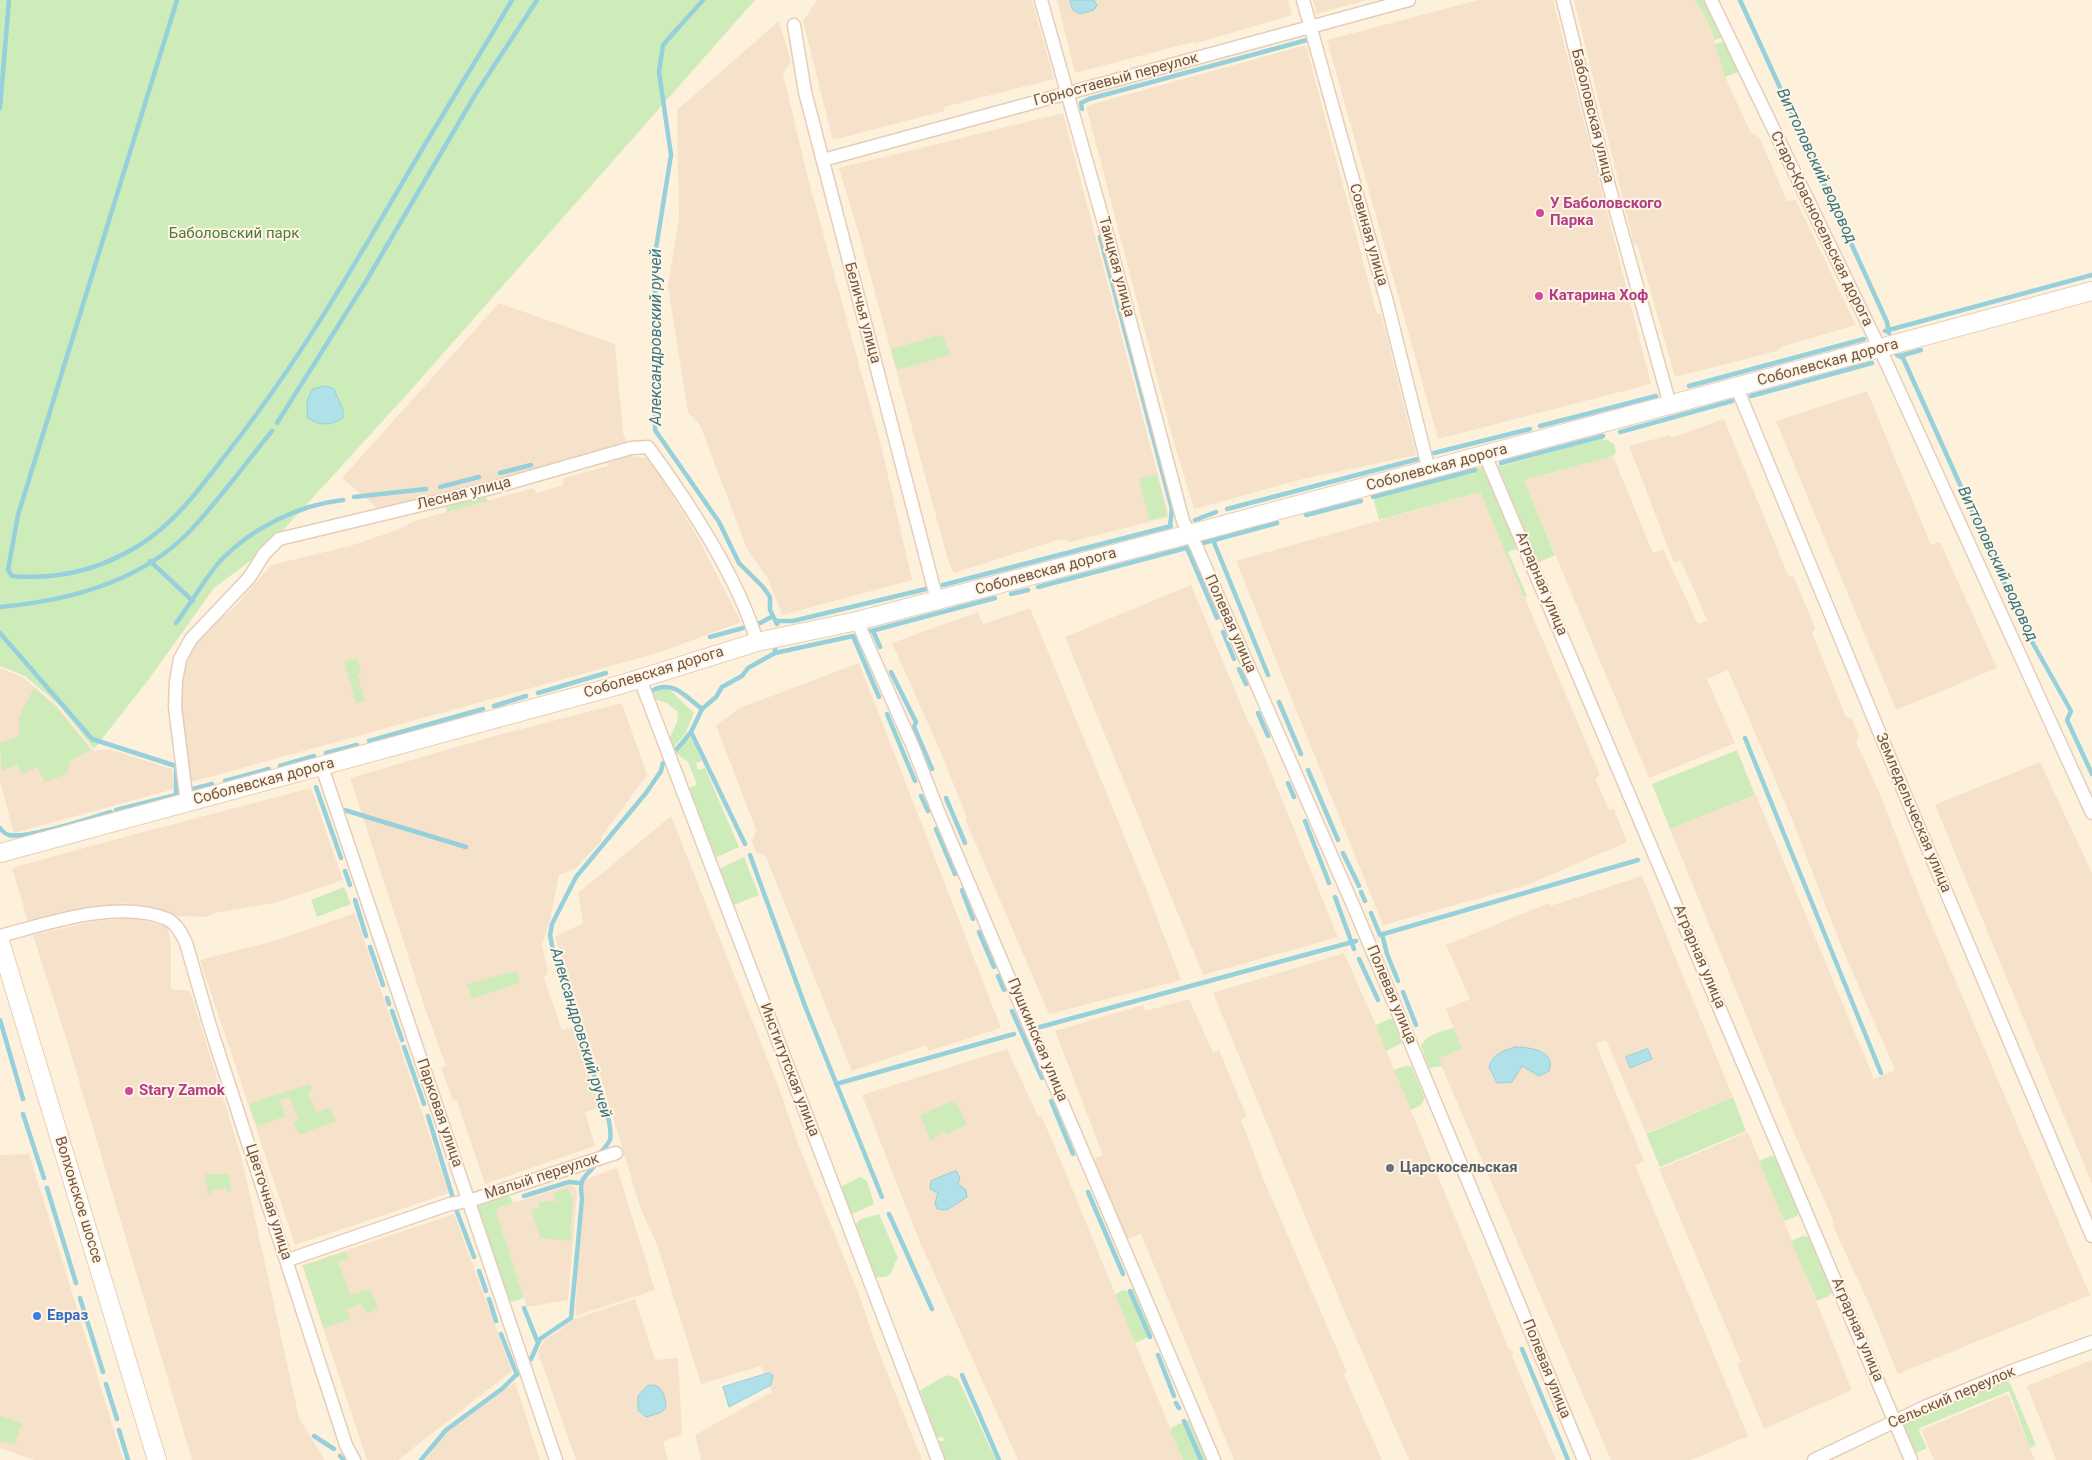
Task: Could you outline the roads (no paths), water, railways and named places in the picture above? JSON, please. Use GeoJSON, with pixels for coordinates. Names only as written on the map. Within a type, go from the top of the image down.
{"type":"FeatureCollection","features":[{"type":"Feature","properties":{"kind":"street","name":"Таицкая улица"},"geometry":{"type":"LineString","coordinates":[[1041,0],[1190,534]]}},
{"type":"Feature","properties":{"kind":"street","name":"Совиная улица"},"geometry":{"type":"LineString","coordinates":[[1303,0],[1314,34],[1401,355],[1430,471]]}},
{"type":"Feature","properties":{"kind":"street","name":"Горностаевый переулок"},"geometry":{"type":"LineString","coordinates":[[823,160],[1068,93],[1314,34],[1409,0]]}},
{"type":"Feature","properties":{"kind":"street","name":"Баболовская улица"},"geometry":{"type":"LineString","coordinates":[[1563,0],[1606,175],[1670,405]]}},
{"type":"Feature","properties":{"kind":"street","name":"Старо-Красносельская дорога"},"geometry":{"type":"LineString","coordinates":[[1711,0],[1880,349],[2092,813]]}},
{"type":"Feature","properties":{"kind":"street","name":"Беличья улица"},"geometry":{"type":"LineString","coordinates":[[794,25],[805,92],[937,600]]}},
{"type":"Feature","properties":{"kind":"street","name":"Соболевская дорога"},"geometry":{"type":"LineString","coordinates":[[0,853],[322,767],[643,688],[757,642],[857,621],[1430,471],[2092,291]]}},
{"type":"Feature","properties":{"kind":"street","name":"Земледельческая улица"},"geometry":{"type":"LineString","coordinates":[[1737,388],[1911,809],[2092,1236]]}},
{"type":"Feature","properties":{"kind":"street","name":"Лесная улица"},"geometry":{"type":"LineString","coordinates":[[187,803],[175,707],[180,659],[191,639],[244,584],[264,554],[279,538],[553,472],[631,448],[648,447],[717,553],[751,620],[757,642]]}},
{"type":"Feature","properties":{"kind":"street","name":"Аграрная улица"},"geometry":{"type":"LineString","coordinates":[[1485,456],[1911,1460]]}},
{"type":"Feature","properties":{"kind":"street","name":"Полевая улица"},"geometry":{"type":"LineString","coordinates":[[1190,534],[1356,912],[1584,1460]]}},
{"type":"Feature","properties":{"kind":"street","name":"Пушкинская улица"},"geometry":{"type":"LineString","coordinates":[[857,621],[913,747],[938,811],[1214,1460]]}},
{"type":"Feature","properties":{"kind":"street","name":"Институтская улица"},"geometry":{"type":"LineString","coordinates":[[643,688],[938,1460]]}},
{"type":"Feature","properties":{"kind":"street","name":"Парковая улица"},"geometry":{"type":"LineString","coordinates":[[322,767],[352,862],[469,1200],[556,1460]]}},
{"type":"Feature","properties":{"kind":"street","name":"Цветочная улица"},"geometry":{"type":"LineString","coordinates":[[0,936],[102,912],[121,911],[167,920],[180,931],[186,942],[210,1026],[288,1260],[346,1445],[354,1460]]}},
{"type":"Feature","properties":{"kind":"street","name":"Волхонское шоссе"},"geometry":{"type":"LineString","coordinates":[[0,941],[157,1460]]}},
{"type":"Feature","properties":{"kind":"street","name":"Малый переулок"},"geometry":{"type":"LineString","coordinates":[[288,1260],[450,1204],[469,1200],[616,1152]]}},
{"type":"Feature","properties":{"kind":"street","name":"Сельский переулок"},"geometry":{"type":"LineString","coordinates":[[1814,1460],[1895,1420],[2012,1371],[2092,1342]]}},
{"type":"Feature","properties":{"kind":"water"},"geometry":{"type":"Polygon","coordinates":[[[1070,0],[1094,0],[1097,5],[1094,10],[1080,14],[1073,10],[1070,0]]]}},
{"type":"Feature","properties":{"kind":"water"},"geometry":{"type":"Polygon","coordinates":[[[326,386],[334,389],[343,410],[343,418],[333,423],[325,424],[308,418],[307,407],[309,396],[313,389],[326,386]]]}},
{"type":"Feature","properties":{"kind":"water"},"geometry":{"type":"Polygon","coordinates":[[[1515,1047],[1534,1049],[1545,1054],[1549,1058],[1549,1071],[1539,1076],[1522,1066],[1512,1082],[1497,1083],[1489,1067],[1493,1059],[1506,1050],[1515,1047]]]}},
{"type":"Feature","properties":{"kind":"water"},"geometry":{"type":"Polygon","coordinates":[[[1648,1049],[1652,1059],[1630,1068],[1626,1057],[1648,1049]]]}},
{"type":"Feature","properties":{"kind":"water"},"geometry":{"type":"Polygon","coordinates":[[[956,1171],[960,1178],[958,1184],[966,1190],[967,1197],[947,1210],[937,1209],[935,1203],[938,1193],[930,1189],[931,1181],[956,1171]]]}},
{"type":"Feature","properties":{"kind":"water"},"geometry":{"type":"Polygon","coordinates":[[[769,1373],[773,1375],[771,1385],[729,1407],[723,1387],[769,1373]]]}},
{"type":"Feature","properties":{"kind":"water"},"geometry":{"type":"Polygon","coordinates":[[[654,1385],[662,1391],[666,1407],[662,1412],[646,1417],[638,1410],[638,1396],[647,1386],[654,1385]]]}},
{"type":"Feature","properties":{"kind":"waterway"},"geometry":{"type":"LineString","coordinates":[[0,108],[9,0]]}},
{"type":"Feature","properties":{"kind":"waterway"},"geometry":{"type":"LineString","coordinates":[[177,0],[18,515],[8,570],[12,576],[61,575],[77,572],[108,561],[138,546],[152,536],[189,501],[256,415],[304,346],[348,276],[512,0]]}},
{"type":"Feature","properties":{"kind":"waterway"},"geometry":{"type":"LineString","coordinates":[[277,423],[365,283],[475,95],[537,0]]}},
{"type":"Feature","properties":{"kind":"waterway","name":"Александровский ручей"},"geometry":{"type":"LineString","coordinates":[[703,0],[663,45],[659,72],[671,155],[655,255],[655,430],[719,522],[739,563],[763,587],[770,597],[770,610],[777,624]]}},
{"type":"Feature","properties":{"kind":"waterway","name":"Виттоловский водовод"},"geometry":{"type":"LineString","coordinates":[[1740,0],[1887,322],[1889,333]]}},
{"type":"Feature","properties":{"kind":"waterway"},"geometry":{"type":"LineString","coordinates":[[1082,109],[1081,103],[1089,99],[1307,40]]}},
{"type":"Feature","properties":{"kind":"waterway"},"geometry":{"type":"LineString","coordinates":[[1100,237],[1172,509],[1170,526]]}},
{"type":"Feature","properties":{"kind":"waterway"},"geometry":{"type":"LineString","coordinates":[[1885,331],[2092,275]]}},
{"type":"Feature","properties":{"kind":"waterway"},"geometry":{"type":"LineString","coordinates":[[1689,386],[1864,339]]}},
{"type":"Feature","properties":{"kind":"waterway"},"geometry":{"type":"LineString","coordinates":[[1900,356],[1921,350]]}},
{"type":"Feature","properties":{"kind":"waterway","name":"Виттоловский водовод"},"geometry":{"type":"LineString","coordinates":[[1897,355],[1903,358],[2026,631],[2071,711],[2067,720],[2092,774]]}},
{"type":"Feature","properties":{"kind":"waterway"},"geometry":{"type":"LineString","coordinates":[[1751,396],[1872,363]]}},
{"type":"Feature","properties":{"kind":"waterway"},"geometry":{"type":"LineString","coordinates":[[1540,426],[1656,396]]}},
{"type":"Feature","properties":{"kind":"waterway"},"geometry":{"type":"LineString","coordinates":[[1620,432],[1732,401]]}},
{"type":"Feature","properties":{"kind":"waterway"},"geometry":{"type":"LineString","coordinates":[[1434,453],[1530,429]]}},
{"type":"Feature","properties":{"kind":"waterway"},"geometry":{"type":"LineString","coordinates":[[0,607],[50,600],[76,594],[124,577],[147,565],[168,551],[187,534],[272,431]]}},
{"type":"Feature","properties":{"kind":"waterway"},"geometry":{"type":"LineString","coordinates":[[1501,463],[1603,436]]}},
{"type":"Feature","properties":{"kind":"waterway"},"geometry":{"type":"LineString","coordinates":[[1227,509],[1418,459]]}},
{"type":"Feature","properties":{"kind":"waterway"},"geometry":{"type":"LineString","coordinates":[[500,473],[531,465]]}},
{"type":"Feature","properties":{"kind":"waterway"},"geometry":{"type":"LineString","coordinates":[[1373,497],[1475,470]]}},
{"type":"Feature","properties":{"kind":"waterway"},"geometry":{"type":"LineString","coordinates":[[440,487],[479,477]]}},
{"type":"Feature","properties":{"kind":"waterway"},"geometry":{"type":"LineString","coordinates":[[354,497],[426,489]]}},
{"type":"Feature","properties":{"kind":"waterway"},"geometry":{"type":"LineString","coordinates":[[176,623],[217,564],[235,547],[263,527],[294,512],[343,500]]}},
{"type":"Feature","properties":{"kind":"waterway"},"geometry":{"type":"LineString","coordinates":[[1306,515],[1361,501]]}},
{"type":"Feature","properties":{"kind":"waterway"},"geometry":{"type":"LineString","coordinates":[[1195,520],[1216,512]]}},
{"type":"Feature","properties":{"kind":"waterway"},"geometry":{"type":"LineString","coordinates":[[1203,543],[1277,523]]}},
{"type":"Feature","properties":{"kind":"waterway"},"geometry":{"type":"LineString","coordinates":[[943,585],[1171,526]]}},
{"type":"Feature","properties":{"kind":"waterway"},"geometry":{"type":"LineString","coordinates":[[1213,540],[1268,675]]}},
{"type":"Feature","properties":{"kind":"waterway"},"geometry":{"type":"LineString","coordinates":[[1038,587],[1190,547]]}},
{"type":"Feature","properties":{"kind":"waterway"},"geometry":{"type":"LineString","coordinates":[[1187,548],[1217,618]]}},
{"type":"Feature","properties":{"kind":"waterway"},"geometry":{"type":"LineString","coordinates":[[150,561],[193,601]]}},
{"type":"Feature","properties":{"kind":"waterway"},"geometry":{"type":"LineString","coordinates":[[776,621],[793,621],[926,589]]}},
{"type":"Feature","properties":{"kind":"waterway"},"geometry":{"type":"LineString","coordinates":[[1011,594],[1028,590]]}},
{"type":"Feature","properties":{"kind":"waterway"},"geometry":{"type":"LineString","coordinates":[[871,631],[995,598]]}},
{"type":"Feature","properties":{"kind":"waterway"},"geometry":{"type":"LineString","coordinates":[[760,623],[773,616]]}},
{"type":"Feature","properties":{"kind":"waterway"},"geometry":{"type":"LineString","coordinates":[[710,637],[743,628]]}},
{"type":"Feature","properties":{"kind":"waterway"},"geometry":{"type":"LineString","coordinates":[[873,631],[880,647]]}},
{"type":"Feature","properties":{"kind":"waterway"},"geometry":{"type":"LineString","coordinates":[[1223,632],[1234,659]]}},
{"type":"Feature","properties":{"kind":"waterway"},"geometry":{"type":"LineString","coordinates":[[0,633],[92,739],[176,766],[176,795],[116,810]]}},
{"type":"Feature","properties":{"kind":"waterway"},"geometry":{"type":"LineString","coordinates":[[775,653],[853,636],[879,697]]}},
{"type":"Feature","properties":{"kind":"waterway","name":"Александровский ручей"},"geometry":{"type":"LineString","coordinates":[[677,749],[691,732],[702,709],[716,697],[722,687],[742,676],[748,668],[775,653],[775,646]]}},
{"type":"Feature","properties":{"kind":"waterway"},"geometry":{"type":"LineString","coordinates":[[1239,669],[1246,684]]}},
{"type":"Feature","properties":{"kind":"waterway"},"geometry":{"type":"LineString","coordinates":[[891,672],[916,722],[914,727],[932,769]]}},
{"type":"Feature","properties":{"kind":"waterway"},"geometry":{"type":"LineString","coordinates":[[538,693],[606,673]]}},
{"type":"Feature","properties":{"kind":"waterway"},"geometry":{"type":"LineString","coordinates":[[651,691],[659,688],[672,688],[684,694],[702,709]]}},
{"type":"Feature","properties":{"kind":"waterway"},"geometry":{"type":"LineString","coordinates":[[494,706],[526,696]]}},
{"type":"Feature","properties":{"kind":"waterway"},"geometry":{"type":"LineString","coordinates":[[1279,702],[1301,754]]}},
{"type":"Feature","properties":{"kind":"waterway"},"geometry":{"type":"LineString","coordinates":[[369,741],[483,709]]}},
{"type":"Feature","properties":{"kind":"waterway"},"geometry":{"type":"LineString","coordinates":[[1258,713],[1268,736]]}},
{"type":"Feature","properties":{"kind":"waterway"},"geometry":{"type":"LineString","coordinates":[[887,714],[915,781]]}},
{"type":"Feature","properties":{"kind":"waterway"},"geometry":{"type":"LineString","coordinates":[[691,732],[745,844]]}},
{"type":"Feature","properties":{"kind":"waterway"},"geometry":{"type":"LineString","coordinates":[[1745,738],[1881,1073]]}},
{"type":"Feature","properties":{"kind":"waterway"},"geometry":{"type":"LineString","coordinates":[[326,753],[357,745]]}},
{"type":"Feature","properties":{"kind":"waterway"},"geometry":{"type":"LineString","coordinates":[[280,766],[314,756]]}},
{"type":"Feature","properties":{"kind":"waterway","name":"Александровский ручей"},"geometry":{"type":"LineString","coordinates":[[600,1153],[610,1139],[609,1121],[553,950],[550,935],[552,924],[576,877],[646,793],[661,771],[663,763]]}},
{"type":"Feature","properties":{"kind":"waterway"},"geometry":{"type":"LineString","coordinates":[[225,781],[269,769]]}},
{"type":"Feature","properties":{"kind":"waterway"},"geometry":{"type":"LineString","coordinates":[[1308,770],[1338,840]]}},
{"type":"Feature","properties":{"kind":"waterway"},"geometry":{"type":"LineString","coordinates":[[1288,783],[1294,797]]}},
{"type":"Feature","properties":{"kind":"waterway"},"geometry":{"type":"LineString","coordinates":[[193,789],[212,784]]}},
{"type":"Feature","properties":{"kind":"waterway"},"geometry":{"type":"LineString","coordinates":[[316,787],[341,858]]}},
{"type":"Feature","properties":{"kind":"waterway"},"geometry":{"type":"LineString","coordinates":[[921,796],[928,811]]}},
{"type":"Feature","properties":{"kind":"waterway"},"geometry":{"type":"LineString","coordinates":[[946,798],[965,843]]}},
{"type":"Feature","properties":{"kind":"waterway"},"geometry":{"type":"LineString","coordinates":[[341,809],[466,847]]}},
{"type":"Feature","properties":{"kind":"waterway"},"geometry":{"type":"LineString","coordinates":[[0,828],[9,835],[30,834],[111,812]]}},
{"type":"Feature","properties":{"kind":"waterway"},"geometry":{"type":"LineString","coordinates":[[1305,821],[1329,883]]}},
{"type":"Feature","properties":{"kind":"waterway"},"geometry":{"type":"LineString","coordinates":[[936,829],[955,874]]}},
{"type":"Feature","properties":{"kind":"waterway"},"geometry":{"type":"LineString","coordinates":[[1343,853],[1359,886]]}},
{"type":"Feature","properties":{"kind":"waterway"},"geometry":{"type":"LineString","coordinates":[[750,855],[805,1006],[882,1197]]}},
{"type":"Feature","properties":{"kind":"waterway"},"geometry":{"type":"LineString","coordinates":[[1371,913],[1380,935],[1638,860]]}},
{"type":"Feature","properties":{"kind":"waterway"},"geometry":{"type":"LineString","coordinates":[[345,871],[350,885]]}},
{"type":"Feature","properties":{"kind":"waterway"},"geometry":{"type":"LineString","coordinates":[[962,890],[968,906]]}},
{"type":"Feature","properties":{"kind":"waterway"},"geometry":{"type":"LineString","coordinates":[[1361,892],[1365,901]]}},
{"type":"Feature","properties":{"kind":"waterway"},"geometry":{"type":"LineString","coordinates":[[1335,897],[1354,949]]}},
{"type":"Feature","properties":{"kind":"waterway"},"geometry":{"type":"LineString","coordinates":[[355,900],[366,936]]}},
{"type":"Feature","properties":{"kind":"waterway"},"geometry":{"type":"LineString","coordinates":[[969,909],[973,919]]}},
{"type":"Feature","properties":{"kind":"waterway"},"geometry":{"type":"LineString","coordinates":[[979,932],[994,967]]}},
{"type":"Feature","properties":{"kind":"waterway"},"geometry":{"type":"LineString","coordinates":[[1382,934],[1387,954],[1398,981]]}},
{"type":"Feature","properties":{"kind":"waterway"},"geometry":{"type":"LineString","coordinates":[[1040,1027],[1356,941]]}},
{"type":"Feature","properties":{"kind":"waterway"},"geometry":{"type":"LineString","coordinates":[[370,947],[383,985]]}},
{"type":"Feature","properties":{"kind":"waterway"},"geometry":{"type":"LineString","coordinates":[[1359,959],[1378,1000]]}},
{"type":"Feature","properties":{"kind":"waterway"},"geometry":{"type":"LineString","coordinates":[[998,976],[1004,990]]}},
{"type":"Feature","properties":{"kind":"waterway"},"geometry":{"type":"LineString","coordinates":[[1403,992],[1416,1025]]}},
{"type":"Feature","properties":{"kind":"waterway"},"geometry":{"type":"LineString","coordinates":[[387,998],[389,1004]]}},
{"type":"Feature","properties":{"kind":"waterway"},"geometry":{"type":"LineString","coordinates":[[392,1011],[402,1040]]}},
{"type":"Feature","properties":{"kind":"waterway"},"geometry":{"type":"LineString","coordinates":[[1012,1011],[1042,1078]]}},
{"type":"Feature","properties":{"kind":"waterway"},"geometry":{"type":"LineString","coordinates":[[0,1020],[23,1099]]}},
{"type":"Feature","properties":{"kind":"waterway"},"geometry":{"type":"LineString","coordinates":[[836,1084],[1014,1034]]}},
{"type":"Feature","properties":{"kind":"waterway"},"geometry":{"type":"LineString","coordinates":[[404,1047],[424,1104]]}},
{"type":"Feature","properties":{"kind":"waterway"},"geometry":{"type":"LineString","coordinates":[[1051,1101],[1073,1154]]}},
{"type":"Feature","properties":{"kind":"waterway"},"geometry":{"type":"LineString","coordinates":[[23,1114],[44,1178]]}},
{"type":"Feature","properties":{"kind":"waterway"},"geometry":{"type":"LineString","coordinates":[[428,1116],[452,1195]]}},
{"type":"Feature","properties":{"kind":"waterway","name":"Александровский ручей"},"geometry":{"type":"LineString","coordinates":[[531,1359],[540,1339],[571,1318],[582,1199],[581,1186],[585,1176],[596,1164]]}},
{"type":"Feature","properties":{"kind":"waterway"},"geometry":{"type":"LineString","coordinates":[[524,1196],[569,1182],[580,1183]]}},
{"type":"Feature","properties":{"kind":"waterway"},"geometry":{"type":"LineString","coordinates":[[47,1188],[76,1283]]}},
{"type":"Feature","properties":{"kind":"waterway"},"geometry":{"type":"LineString","coordinates":[[1088,1192],[1123,1274]]}},
{"type":"Feature","properties":{"kind":"waterway"},"geometry":{"type":"LineString","coordinates":[[456,1209],[474,1257]]}},
{"type":"Feature","properties":{"kind":"waterway"},"geometry":{"type":"LineString","coordinates":[[889,1214],[932,1309]]}},
{"type":"Feature","properties":{"kind":"waterway"},"geometry":{"type":"LineString","coordinates":[[479,1271],[486,1291]]}},
{"type":"Feature","properties":{"kind":"waterway"},"geometry":{"type":"LineString","coordinates":[[1130,1291],[1150,1337]]}},
{"type":"Feature","properties":{"kind":"waterway"},"geometry":{"type":"LineString","coordinates":[[80,1298],[103,1372]]}},
{"type":"Feature","properties":{"kind":"waterway"},"geometry":{"type":"LineString","coordinates":[[489,1299],[496,1321]]}},
{"type":"Feature","properties":{"kind":"waterway"},"geometry":{"type":"LineString","coordinates":[[524,1308],[538,1343]]}},
{"type":"Feature","properties":{"kind":"waterway"},"geometry":{"type":"LineString","coordinates":[[501,1334],[517,1375]]}},
{"type":"Feature","properties":{"kind":"waterway"},"geometry":{"type":"LineString","coordinates":[[1522,1349],[1568,1460]]}},
{"type":"Feature","properties":{"kind":"waterway"},"geometry":{"type":"LineString","coordinates":[[1158,1355],[1174,1396]]}},
{"type":"Feature","properties":{"kind":"waterway"},"geometry":{"type":"LineString","coordinates":[[421,1460],[446,1430],[503,1388],[518,1373]]}},
{"type":"Feature","properties":{"kind":"waterway"},"geometry":{"type":"LineString","coordinates":[[962,1375],[999,1460]]}},
{"type":"Feature","properties":{"kind":"waterway"},"geometry":{"type":"LineString","coordinates":[[106,1384],[117,1419]]}},
{"type":"Feature","properties":{"kind":"waterway"},"geometry":{"type":"LineString","coordinates":[[1176,1403],[1179,1408]]}},
{"type":"Feature","properties":{"kind":"waterway"},"geometry":{"type":"LineString","coordinates":[[1184,1421],[1201,1460]]}},
{"type":"Feature","properties":{"kind":"waterway"},"geometry":{"type":"LineString","coordinates":[[119,1430],[128,1460]]}},
{"type":"Feature","properties":{"kind":"waterway"},"geometry":{"type":"LineString","coordinates":[[314,1436],[334,1449]]}},
{"type":"Feature","properties":{"kind":"waterway"},"geometry":{"type":"LineString","coordinates":[[340,1456],[344,1460]]}},
{"type":"Feature","properties":{"kind":"place","name":"У Баболовского Парка"},"geometry":{"type":"Point","coordinates":[1540,213]}},
{"type":"Feature","properties":{"kind":"place","name":"Катарина Хоф"},"geometry":{"type":"Point","coordinates":[1539,296]}},
{"type":"Feature","properties":{"kind":"place","name":"Stary Zamok"},"geometry":{"type":"Point","coordinates":[129,1091]}},
{"type":"Feature","properties":{"kind":"place","name":"Царскосельская"},"geometry":{"type":"Point","coordinates":[1390,1168]}},
{"type":"Feature","properties":{"kind":"place","name":"Евраз"},"geometry":{"type":"Point","coordinates":[37,1316]}},
{"type":"Feature","properties":{"kind":"park label","name":"Баболовский парк"},"geometry":{"type":"Point","coordinates":[234,234]}}]}
